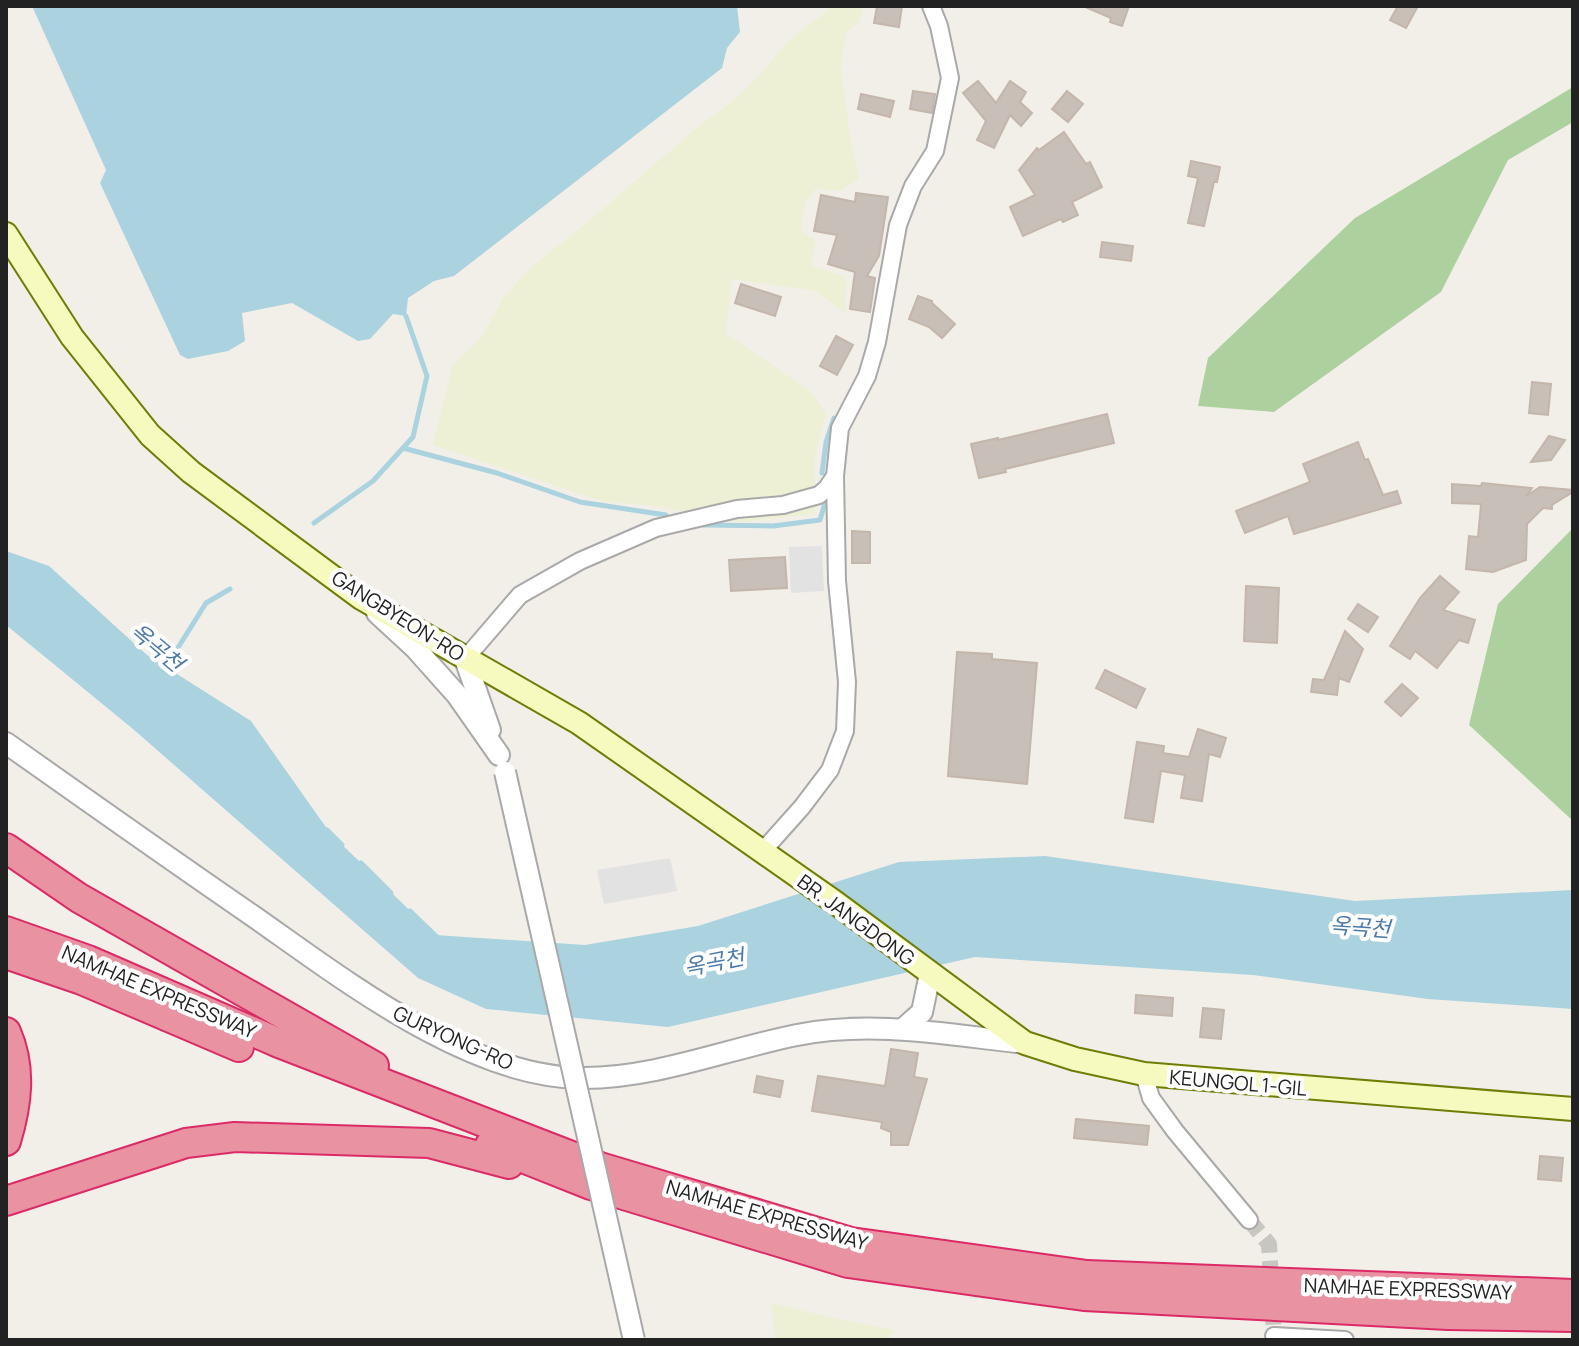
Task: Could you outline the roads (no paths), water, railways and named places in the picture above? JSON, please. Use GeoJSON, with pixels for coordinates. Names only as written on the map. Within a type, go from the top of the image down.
{"type":"FeatureCollection","features":[{"type":"Feature","properties":{"kind":"highway"},"geometry":{"type":"LineString","coordinates":[[6,848],[79,898],[451,1110]]}},
{"type":"Feature","properties":{"kind":"highway","name":"NAMHAE EXPRESSWAY"},"geometry":{"type":"LineString","coordinates":[[6,931],[88,960],[279,1043],[600,1167],[851,1242],[1087,1275],[1573,1294]]}},
{"type":"Feature","properties":{"kind":"highway","name":"NAMHAE EXPRESSWAY"},"geometry":{"type":"LineString","coordinates":[[6,954],[82,980],[272,1061],[591,1185],[848,1263],[1084,1296],[1448,1315],[1573,1317]]}},
{"type":"Feature","properties":{"kind":"highway"},"geometry":{"type":"LineString","coordinates":[[6,1032],[17,1076],[17,1092],[6,1141]]}},
{"type":"Feature","properties":{"kind":"highway"},"geometry":{"type":"LineString","coordinates":[[6,1201],[186,1143],[235,1137],[429,1143],[591,1185]]}},
{"type":"Feature","properties":{"kind":"main road","name":"GANGBYEON-RO"},"geometry":{"type":"LineString","coordinates":[[6,234],[72,337],[150,435],[191,472],[361,598],[579,723],[782,866]]}},
{"type":"Feature","properties":{"kind":"main road","name":"BR. JANGDONG"},"geometry":{"type":"LineString","coordinates":[[782,866],[930,974]]}},
{"type":"Feature","properties":{"kind":"main road","name":"KEUNGOL 1-GIL"},"geometry":{"type":"LineString","coordinates":[[930,974],[1025,1043],[1075,1059],[1144,1074],[1573,1109]]}},
{"type":"Feature","properties":{"kind":"street"},"geometry":{"type":"LineString","coordinates":[[761,853],[830,770],[845,731],[847,682],[837,581],[835,476],[840,428],[867,376],[877,342],[898,225],[913,186],[935,151],[941,126],[950,78],[939,26],[931,6]]}},
{"type":"Feature","properties":{"kind":"street"},"geometry":{"type":"LineString","coordinates":[[634,1340],[502,763],[465,659],[520,595],[568,567],[656,528],[737,509],[783,505],[819,495],[835,476]]}},
{"type":"Feature","properties":{"kind":"street"},"geometry":{"type":"LineString","coordinates":[[361,598],[416,649],[457,695],[502,763]]}},
{"type":"Feature","properties":{"kind":"street","name":"GURYONG-RO"},"geometry":{"type":"LineString","coordinates":[[6,743],[382,1005],[477,1053],[513,1067],[551,1077],[613,1076],[691,1062],[798,1035],[840,1030],[903,1029],[1025,1043]]}},
{"type":"Feature","properties":{"kind":"street"},"geometry":{"type":"LineString","coordinates":[[903,1029],[922,1012],[930,974]]}},
{"type":"Feature","properties":{"kind":"street"},"geometry":{"type":"LineString","coordinates":[[1144,1074],[1151,1098],[1249,1220]]}},
{"type":"Feature","properties":{"kind":"street"},"geometry":{"type":"LineString","coordinates":[[1274,1336],[1345,1340]]}},
{"type":"Feature","properties":{"kind":"water"},"geometry":{"type":"Polygon","coordinates":[[[32,6],[737,6],[740,32],[727,48],[722,68],[454,276],[434,281],[408,298],[406,316],[393,314],[370,339],[358,341],[292,303],[242,313],[245,341],[228,351],[188,359],[180,355],[100,183],[106,170],[32,6]]]}},
{"type":"Feature","properties":{"kind":"water"},"geometry":{"type":"Polygon","coordinates":[[[6,551],[49,566],[147,655],[251,721],[330,833],[435,935],[585,945],[698,926],[899,862],[1045,856],[1355,901],[1572,890],[1573,1009],[1428,999],[1253,975],[975,957],[668,1027],[486,1009],[418,978],[133,729],[6,625],[6,551]]]}},
{"type":"Feature","properties":{"kind":"waterway"},"geometry":{"type":"LineString","coordinates":[[314,523],[373,481],[413,437],[427,376],[406,316]]}},
{"type":"Feature","properties":{"kind":"waterway"},"geometry":{"type":"LineString","coordinates":[[822,473],[826,442],[834,418]]}},
{"type":"Feature","properties":{"kind":"waterway"},"geometry":{"type":"LineString","coordinates":[[403,448],[497,473],[580,502],[666,515]]}},
{"type":"Feature","properties":{"kind":"waterway"},"geometry":{"type":"LineString","coordinates":[[703,525],[773,526],[820,520],[825,503]]}},
{"type":"Feature","properties":{"kind":"waterway"},"geometry":{"type":"LineString","coordinates":[[164,670],[206,603],[230,589]]}},
{"type":"Feature","properties":{"kind":"waterway","name":"옥곡천"},"geometry":{"type":"LineString","coordinates":[[327,830],[342,845]]}},
{"type":"Feature","properties":{"kind":"waterway","name":"옥곡천"},"geometry":{"type":"LineString","coordinates":[[361,863],[391,893]]}},
{"type":"Feature","properties":{"kind":"waterway","name":"옥곡천"},"geometry":{"type":"LineString","coordinates":[[410,911],[437,937]]}},
{"type":"Feature","properties":{"kind":"tunnel"},"geometry":{"type":"LineString","coordinates":[[1249,1220],[1269,1244],[1274,1336]]}}]}
